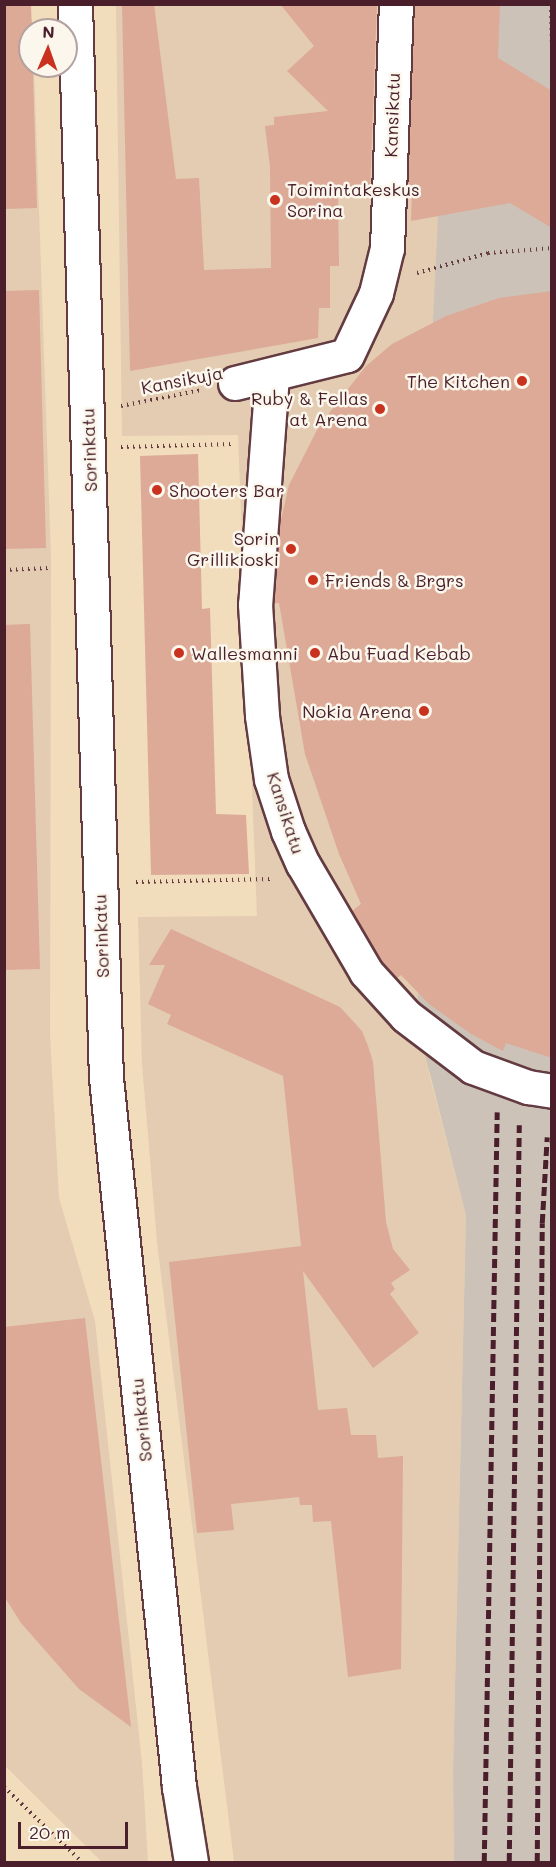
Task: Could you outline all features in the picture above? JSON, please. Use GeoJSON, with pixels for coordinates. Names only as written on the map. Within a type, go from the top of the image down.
{"type":"FeatureCollection","features":[{"type":"Feature","properties":{"kind":"street","name":"Sorinkatu"},"geometry":{"type":"LineString","coordinates":[[75,4],[106,1078],[179,1787],[190,1863]]}},
{"type":"Feature","properties":{"kind":"street","name":"Kansikatu"},"geometry":{"type":"LineString","coordinates":[[235,383],[347,355],[376,293],[387,248],[396,4]]}},
{"type":"Feature","properties":{"kind":"street","name":"Kansikatu"},"geometry":{"type":"LineString","coordinates":[[272,375],[255,604],[262,716],[272,779],[288,831],[303,864],[366,972],[406,1016],[473,1067],[528,1087],[552,1091]]}},
{"type":"Feature","properties":{"kind":"path"},"geometry":{"type":"LineString","coordinates":[[551,4],[552,50]]}},
{"type":"Feature","properties":{"kind":"path"},"geometry":{"type":"LineString","coordinates":[[376,293],[416,273],[488,253],[552,248]]}},
{"type":"Feature","properties":{"kind":"path","name":"Kansikuja"},"geometry":{"type":"LineString","coordinates":[[134,403],[235,383]]}},
{"type":"Feature","properties":{"kind":"path"},"geometry":{"type":"LineString","coordinates":[[112,447],[189,446]]}},
{"type":"Feature","properties":{"kind":"path"},"geometry":{"type":"LineString","coordinates":[[4,570],[48,568]]}},
{"type":"Feature","properties":{"kind":"path"},"geometry":{"type":"LineString","coordinates":[[135,882],[278,879]]}},
{"type":"Feature","properties":{"kind":"path"},"geometry":{"type":"LineString","coordinates":[[4,1787],[82,1863]]}},
{"type":"Feature","properties":{"kind":"shaded area"},"geometry":{"type":"Polygon","coordinates":[[[4,5],[31,17],[18,18],[18,78],[34,78],[51,557],[50,1035],[59,1198],[95,1321],[142,1763],[148,1862],[102,1862],[5,1766],[4,5]]]}},
{"type":"Feature","properties":{"kind":"shaded area"},"geometry":{"type":"Polygon","coordinates":[[[116,5],[551,5],[429,1073],[466,1216],[453,1771],[454,1862],[234,1862],[157,1242],[142,1064],[138,917],[257,916],[238,435],[122,436],[116,5]]]}},
{"type":"Feature","properties":{"kind":"shaded area"},"geometry":{"type":"Polygon","coordinates":[[[448,5],[551,5],[551,1862],[454,1862],[453,1771],[466,1216],[417,1023],[428,667],[433,321],[448,5]]]}},
{"type":"Feature","properties":{"kind":"building"},"geometry":{"type":"Polygon","coordinates":[[[4,4],[31,4],[31,18],[18,18],[18,78],[33,78],[37,208],[4,209],[4,4]]]}},
{"type":"Feature","properties":{"kind":"building"},"geometry":{"type":"Polygon","coordinates":[[[122,4],[154,4],[176,179],[199,178],[204,270],[271,268],[270,167],[265,126],[274,125],[274,117],[328,111],[287,71],[314,46],[280,4],[377,4],[370,190],[338,191],[339,266],[330,266],[330,308],[319,308],[318,338],[130,371],[122,4]]]}},
{"type":"Feature","properties":{"kind":"building"},"geometry":{"type":"Polygon","coordinates":[[[415,4],[500,4],[498,58],[552,91],[552,228],[510,203],[411,221],[412,189],[408,189],[415,4]]]}},
{"type":"Feature","properties":{"kind":"building"},"geometry":{"type":"Polygon","coordinates":[[[39,290],[46,548],[4,549],[4,291],[39,290]]]}},
{"type":"Feature","properties":{"kind":"building","name":"Nokia Arena"},"geometry":{"type":"Polygon","coordinates":[[[552,291],[552,1058],[506,1043],[503,1051],[471,1034],[429,1004],[401,975],[397,978],[381,961],[352,911],[361,904],[339,854],[305,754],[279,603],[274,603],[280,524],[289,485],[319,426],[366,366],[392,344],[446,316],[499,298],[552,291]]]}},
{"type":"Feature","properties":{"kind":"building","name":"Wallesmanni"},"geometry":{"type":"Polygon","coordinates":[[[198,454],[202,609],[210,608],[216,814],[246,815],[249,874],[151,875],[140,456],[198,454]]]}},
{"type":"Feature","properties":{"kind":"building"},"geometry":{"type":"Polygon","coordinates":[[[30,624],[40,969],[4,970],[4,625],[30,624]]]}},
{"type":"Feature","properties":{"kind":"building"},"geometry":{"type":"Polygon","coordinates":[[[171,929],[340,1007],[362,1031],[373,1062],[386,1222],[393,1249],[410,1270],[391,1283],[395,1289],[390,1294],[419,1333],[373,1368],[303,1271],[318,1410],[347,1408],[351,1435],[376,1435],[378,1458],[403,1456],[401,1669],[348,1677],[331,1521],[313,1522],[312,1505],[300,1505],[299,1497],[231,1504],[234,1530],[197,1533],[169,1262],[301,1246],[283,1076],[167,1024],[171,1015],[148,1004],[165,965],[149,965],[171,929]]]}},
{"type":"Feature","properties":{"kind":"building"},"geometry":{"type":"Polygon","coordinates":[[[85,1318],[131,1727],[79,1689],[21,1623],[4,1596],[4,1327],[85,1318]]]}},
{"type":"Feature","properties":{"kind":"railway"},"geometry":{"type":"LineString","coordinates":[[484,1862],[497,1112]]}},
{"type":"Feature","properties":{"kind":"railway"},"geometry":{"type":"LineString","coordinates":[[509,1862],[519,1125]]}},
{"type":"Feature","properties":{"kind":"railway"},"geometry":{"type":"LineString","coordinates":[[537,1862],[542,1223],[547,1137]]}},
{"type":"Feature","properties":{"kind":"place","name":"Toimintakeskus Sorina"},"geometry":{"type":"Point","coordinates":[275,200]}},
{"type":"Feature","properties":{"kind":"place","name":"The Kitchen"},"geometry":{"type":"Point","coordinates":[522,381]}},
{"type":"Feature","properties":{"kind":"place","name":"Ruby & Fellas at Arena"},"geometry":{"type":"Point","coordinates":[380,409]}},
{"type":"Feature","properties":{"kind":"place","name":"Shooters Bar"},"geometry":{"type":"Point","coordinates":[157,490]}},
{"type":"Feature","properties":{"kind":"place","name":"Sorin Grillikioski"},"geometry":{"type":"Point","coordinates":[291,549]}},
{"type":"Feature","properties":{"kind":"place","name":"Friends & Brgrs"},"geometry":{"type":"Point","coordinates":[313,580]}},
{"type":"Feature","properties":{"kind":"place","name":"Wallesmanni"},"geometry":{"type":"Point","coordinates":[179,653]}},
{"type":"Feature","properties":{"kind":"place","name":"Abu Fuad Kebab"},"geometry":{"type":"Point","coordinates":[315,653]}},
{"type":"Feature","properties":{"kind":"place","name":"Nokia Arena"},"geometry":{"type":"Point","coordinates":[424,711]}}]}
